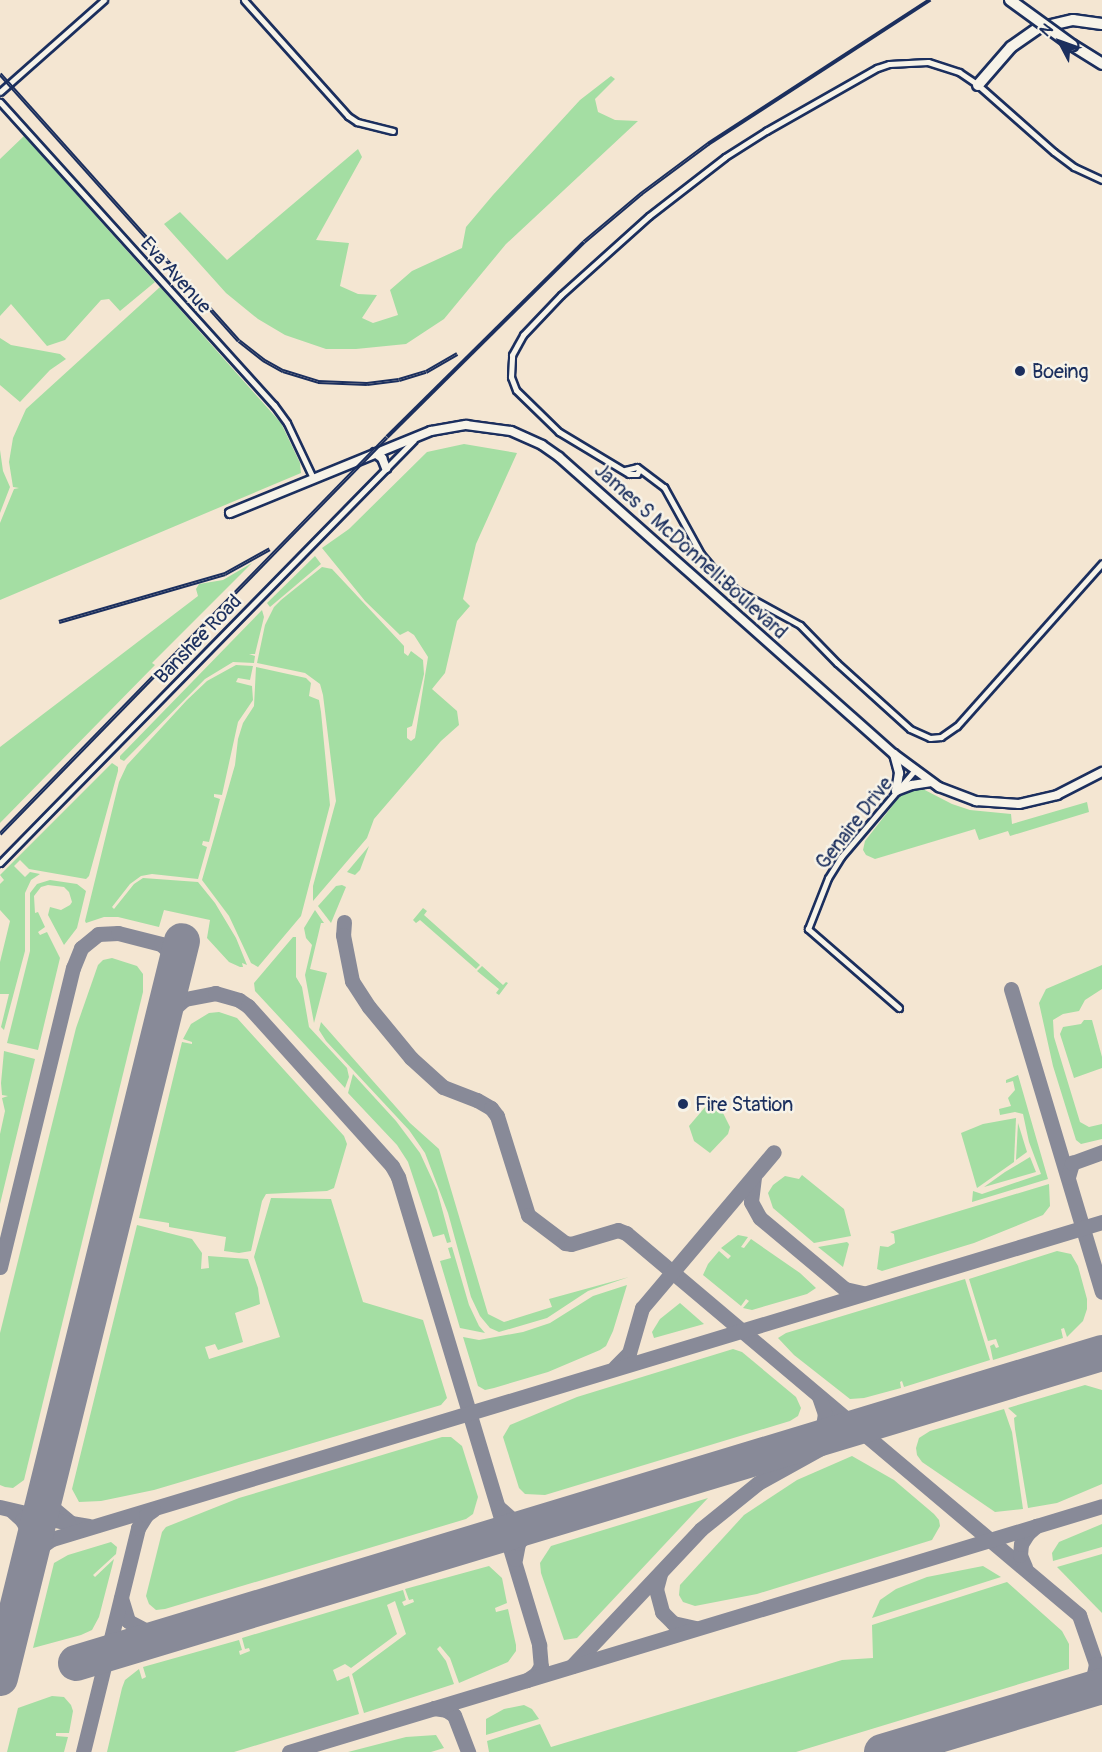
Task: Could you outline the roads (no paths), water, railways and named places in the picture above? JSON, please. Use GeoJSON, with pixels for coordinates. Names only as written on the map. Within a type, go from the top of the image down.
{"type":"FeatureCollection","features":[{"type":"Feature","properties":{"kind":"highway"},"geometry":{"type":"LineString","coordinates":[[1010,0],[1102,64]]}},
{"type":"Feature","properties":{"kind":"highway"},"geometry":{"type":"LineString","coordinates":[[978,86],[1004,53],[1038,28],[1073,20],[1102,24]]}},
{"type":"Feature","properties":{"kind":"highway"},"geometry":{"type":"LineString","coordinates":[[978,86],[995,73],[1017,49],[1036,36],[1071,26],[1102,29]]}},
{"type":"Feature","properties":{"kind":"main road","name":"James S McDonnell Boulevard"},"geometry":{"type":"LineString","coordinates":[[230,513],[418,436],[448,427],[477,425],[511,431],[552,451],[894,754],[930,782],[962,797],[999,804],[1044,799],[1078,785],[1102,771]]}},
{"type":"Feature","properties":{"kind":"main road"},"geometry":{"type":"LineString","coordinates":[[375,453],[385,462],[386,468]]}},
{"type":"Feature","properties":{"kind":"main road"},"geometry":{"type":"LineString","coordinates":[[894,754],[899,773],[896,791],[930,782]]}},
{"type":"Feature","properties":{"kind":"main road"},"geometry":{"type":"LineString","coordinates":[[1078,785],[1102,764]]}},
{"type":"Feature","properties":{"kind":"street"},"geometry":{"type":"LineString","coordinates":[[0,92],[104,0]]}},
{"type":"Feature","properties":{"kind":"street"},"geometry":{"type":"LineString","coordinates":[[244,0],[348,116],[357,122],[393,131]]}},
{"type":"Feature","properties":{"kind":"street"},"geometry":{"type":"LineString","coordinates":[[1102,180],[1074,167],[1054,152],[959,72],[928,62],[889,64],[854,80],[725,157],[663,205],[561,295],[523,335],[516,345],[511,361],[511,377],[516,390],[559,432],[629,474],[637,474],[639,470],[664,487],[701,554],[723,580],[738,591],[800,625],[837,663],[910,729],[930,738],[942,737],[957,726],[1102,563]]}},
{"type":"Feature","properties":{"kind":"street","name":"Eva Avenue"},"geometry":{"type":"LineString","coordinates":[[0,102],[274,405],[287,423],[313,478]]}},
{"type":"Feature","properties":{"kind":"street","name":"Banshee Road"},"geometry":{"type":"LineString","coordinates":[[0,863],[418,436]]}},
{"type":"Feature","properties":{"kind":"street","name":"Genaire Drive"},"geometry":{"type":"LineString","coordinates":[[899,1008],[808,929],[828,878],[841,857],[914,771]]}},
{"type":"Feature","properties":{"kind":"railway"},"geometry":{"type":"LineString","coordinates":[[0,834],[387,437],[584,242],[641,194],[708,144],[930,0]]}},
{"type":"Feature","properties":{"kind":"railway"},"geometry":{"type":"LineString","coordinates":[[0,74],[239,341],[263,360],[283,371],[318,382],[367,384],[399,380],[426,372],[457,354]]}},
{"type":"Feature","properties":{"kind":"railway"},"geometry":{"type":"LineString","coordinates":[[59,622],[225,574],[270,549]]}},
{"type":"Feature","properties":{"kind":"place","name":"Boeing"},"geometry":{"type":"Point","coordinates":[1020,371]}},
{"type":"Feature","properties":{"kind":"place","name":"Fire Station"},"geometry":{"type":"Point","coordinates":[683,1104]}}]}
